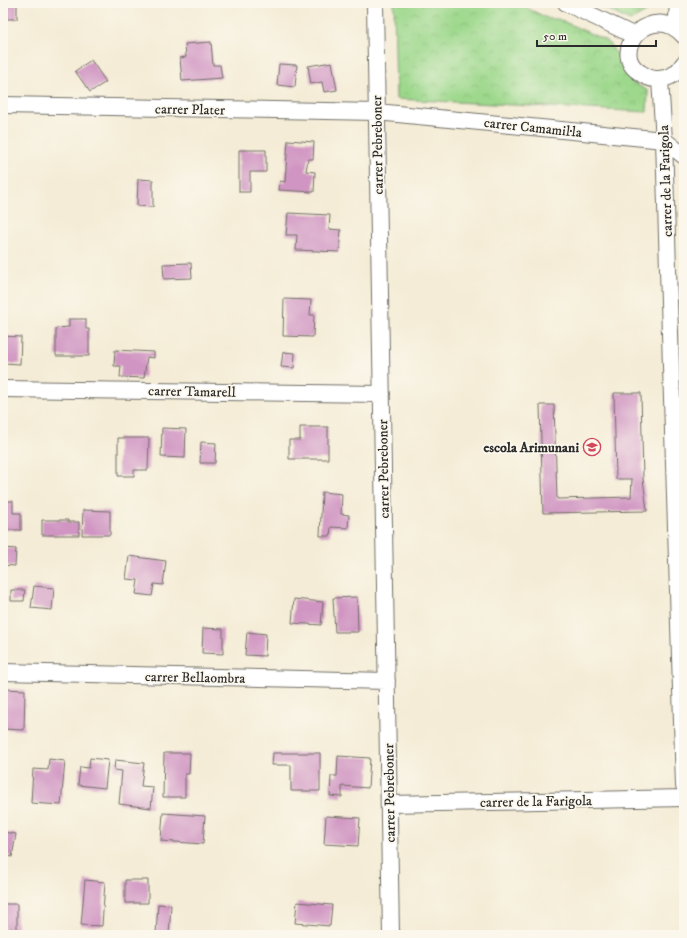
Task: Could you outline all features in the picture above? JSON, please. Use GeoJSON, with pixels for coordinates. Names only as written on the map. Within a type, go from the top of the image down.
{"type":"FeatureCollection","features":[{"type":"Feature","properties":{"kind":"street","name":"carrer Pebreboner"},"geometry":{"type":"LineString","coordinates":[[375,3],[391,935]]}},
{"type":"Feature","properties":{"kind":"street"},"geometry":{"type":"LineString","coordinates":[[566,3],[633,35]]}},
{"type":"Feature","properties":{"kind":"street"},"geometry":{"type":"LineString","coordinates":[[678,3],[677,18],[679,31]]}},
{"type":"Feature","properties":{"kind":"street"},"geometry":{"type":"LineString","coordinates":[[679,31],[668,22],[648,22],[639,28],[633,35],[629,50],[631,61],[636,70],[648,78],[660,80],[672,76],[680,70],[684,63]]}},
{"type":"Feature","properties":{"kind":"street","name":"carrer de la Farigola"},"geometry":{"type":"LineString","coordinates":[[660,80],[664,140],[684,786]]}},
{"type":"Feature","properties":{"kind":"street","name":"carrer Plater"},"geometry":{"type":"LineString","coordinates":[[3,105],[377,112]]}},
{"type":"Feature","properties":{"kind":"street","name":"carrer Camamil·la"},"geometry":{"type":"LineString","coordinates":[[377,112],[664,140]]}},
{"type":"Feature","properties":{"kind":"street"},"geometry":{"type":"LineString","coordinates":[[664,140],[684,156]]}},
{"type":"Feature","properties":{"kind":"street","name":"carrer Tamarell"},"geometry":{"type":"LineString","coordinates":[[3,389],[382,394]]}},
{"type":"Feature","properties":{"kind":"street","name":"carrer Bellaombra"},"geometry":{"type":"LineString","coordinates":[[3,672],[387,682]]}},
{"type":"Feature","properties":{"kind":"street","name":"carrer de la Farigola"},"geometry":{"type":"LineString","coordinates":[[389,804],[684,798]]}},
{"type":"Feature","properties":{"kind":"green space"},"geometry":{"type":"Polygon","coordinates":[[[394,3],[517,3],[549,19],[558,19],[607,41],[617,54],[631,81],[648,91],[647,112],[396,99],[394,3]]]}},
{"type":"Feature","properties":{"kind":"green space"},"geometry":{"type":"Polygon","coordinates":[[[594,3],[662,3],[630,21],[594,3]]]}},
{"type":"Feature","properties":{"kind":"building"},"geometry":{"type":"Polygon","coordinates":[[[3,3],[17,3],[17,19],[3,19],[3,3]]]}},
{"type":"Feature","properties":{"kind":"building"},"geometry":{"type":"Polygon","coordinates":[[[211,42],[213,65],[220,65],[222,78],[182,81],[180,58],[186,57],[185,44],[211,42]]]}},
{"type":"Feature","properties":{"kind":"building"},"geometry":{"type":"Polygon","coordinates":[[[91,60],[106,82],[90,92],[75,71],[91,60]]]}},
{"type":"Feature","properties":{"kind":"building"},"geometry":{"type":"Polygon","coordinates":[[[332,62],[337,90],[324,92],[322,82],[311,84],[308,66],[332,62]]]}},
{"type":"Feature","properties":{"kind":"building"},"geometry":{"type":"Polygon","coordinates":[[[279,64],[297,65],[295,87],[277,85],[279,64]]]}},
{"type":"Feature","properties":{"kind":"building"},"geometry":{"type":"Polygon","coordinates":[[[288,140],[314,142],[313,159],[308,159],[306,171],[315,172],[314,192],[279,190],[280,181],[285,182],[288,140]]]}},
{"type":"Feature","properties":{"kind":"building"},"geometry":{"type":"Polygon","coordinates":[[[239,150],[266,150],[266,172],[250,172],[250,192],[239,192],[239,150]]]}},
{"type":"Feature","properties":{"kind":"building"},"geometry":{"type":"Polygon","coordinates":[[[138,179],[153,180],[153,207],[137,206],[138,179]]]}},
{"type":"Feature","properties":{"kind":"building"},"geometry":{"type":"Polygon","coordinates":[[[288,213],[330,215],[329,229],[341,230],[339,252],[296,250],[297,235],[286,235],[288,213]]]}},
{"type":"Feature","properties":{"kind":"building"},"geometry":{"type":"Polygon","coordinates":[[[191,263],[192,278],[164,279],[163,264],[191,263]]]}},
{"type":"Feature","properties":{"kind":"building"},"geometry":{"type":"Polygon","coordinates":[[[284,299],[311,300],[310,315],[314,315],[313,337],[283,336],[284,299]]]}},
{"type":"Feature","properties":{"kind":"building"},"geometry":{"type":"Polygon","coordinates":[[[69,319],[86,319],[86,329],[89,329],[89,356],[56,356],[56,328],[69,327],[69,319]]]}},
{"type":"Feature","properties":{"kind":"building"},"geometry":{"type":"Polygon","coordinates":[[[3,336],[21,337],[20,364],[3,363],[3,336]]]}},
{"type":"Feature","properties":{"kind":"building"},"geometry":{"type":"Polygon","coordinates":[[[115,350],[154,352],[154,358],[147,357],[144,378],[120,377],[121,366],[114,366],[115,350]]]}},
{"type":"Feature","properties":{"kind":"building"},"geometry":{"type":"Polygon","coordinates":[[[283,352],[295,353],[294,368],[281,367],[283,352]]]}},
{"type":"Feature","properties":{"kind":"building"},"geometry":{"type":"Polygon","coordinates":[[[614,393],[641,393],[643,479],[647,511],[543,513],[540,405],[554,405],[557,499],[631,497],[632,479],[616,479],[614,393]]]}},
{"type":"Feature","properties":{"kind":"building"},"geometry":{"type":"Polygon","coordinates":[[[300,427],[328,427],[328,459],[289,459],[289,440],[300,440],[300,427]]]}},
{"type":"Feature","properties":{"kind":"building"},"geometry":{"type":"Polygon","coordinates":[[[162,428],[186,429],[185,458],[161,457],[162,428]]]}},
{"type":"Feature","properties":{"kind":"building"},"geometry":{"type":"Polygon","coordinates":[[[118,438],[149,438],[148,470],[134,470],[134,476],[118,476],[118,438]]]}},
{"type":"Feature","properties":{"kind":"building"},"geometry":{"type":"Polygon","coordinates":[[[201,442],[216,443],[215,463],[200,463],[201,442]]]}},
{"type":"Feature","properties":{"kind":"building"},"geometry":{"type":"Polygon","coordinates":[[[682,476],[684,476],[684,510],[682,510],[682,476]]]}},
{"type":"Feature","properties":{"kind":"building"},"geometry":{"type":"Polygon","coordinates":[[[322,492],[342,494],[341,514],[349,515],[348,528],[331,527],[330,536],[320,536],[322,492]]]}},
{"type":"Feature","properties":{"kind":"building"},"geometry":{"type":"Polygon","coordinates":[[[3,501],[13,501],[13,513],[21,513],[21,530],[3,530],[3,501]]]}},
{"type":"Feature","properties":{"kind":"building"},"geometry":{"type":"Polygon","coordinates":[[[83,510],[110,511],[110,535],[82,535],[83,510]]]}},
{"type":"Feature","properties":{"kind":"building"},"geometry":{"type":"Polygon","coordinates":[[[42,520],[68,520],[68,522],[79,522],[79,535],[42,535],[42,520]]]}},
{"type":"Feature","properties":{"kind":"building"},"geometry":{"type":"Polygon","coordinates":[[[3,548],[16,549],[15,566],[3,565],[3,548]]]}},
{"type":"Feature","properties":{"kind":"building"},"geometry":{"type":"Polygon","coordinates":[[[129,556],[166,561],[163,585],[154,584],[152,596],[136,594],[138,580],[126,579],[129,556]]]}},
{"type":"Feature","properties":{"kind":"building"},"geometry":{"type":"Polygon","coordinates":[[[34,586],[54,588],[52,610],[31,608],[34,586]]]}},
{"type":"Feature","properties":{"kind":"building"},"geometry":{"type":"Polygon","coordinates":[[[11,590],[25,590],[24,601],[11,601],[11,590]]]}},
{"type":"Feature","properties":{"kind":"building"},"geometry":{"type":"Polygon","coordinates":[[[357,597],[358,632],[335,632],[333,598],[357,597]]]}},
{"type":"Feature","properties":{"kind":"building"},"geometry":{"type":"Polygon","coordinates":[[[294,599],[323,602],[321,625],[292,623],[294,599]]]}},
{"type":"Feature","properties":{"kind":"building"},"geometry":{"type":"Polygon","coordinates":[[[203,628],[223,629],[223,654],[202,653],[203,628]]]}},
{"type":"Feature","properties":{"kind":"building"},"geometry":{"type":"Polygon","coordinates":[[[247,632],[266,634],[265,656],[245,655],[247,632]]]}},
{"type":"Feature","properties":{"kind":"building"},"geometry":{"type":"Polygon","coordinates":[[[5,689],[25,690],[24,730],[3,729],[5,689]]]}},
{"type":"Feature","properties":{"kind":"building"},"geometry":{"type":"Polygon","coordinates":[[[164,753],[190,753],[189,774],[185,774],[185,797],[163,797],[164,753]]]}},
{"type":"Feature","properties":{"kind":"building"},"geometry":{"type":"Polygon","coordinates":[[[273,753],[320,753],[320,791],[291,791],[291,765],[272,765],[273,753]]]}},
{"type":"Feature","properties":{"kind":"building"},"geometry":{"type":"Polygon","coordinates":[[[338,756],[370,758],[368,788],[342,786],[342,797],[330,796],[331,776],[337,776],[338,756]]]}},
{"type":"Feature","properties":{"kind":"building"},"geometry":{"type":"Polygon","coordinates":[[[90,758],[108,760],[105,788],[78,785],[80,767],[89,768],[90,758]]]}},
{"type":"Feature","properties":{"kind":"building"},"geometry":{"type":"Polygon","coordinates":[[[49,759],[65,761],[61,805],[31,803],[33,769],[48,770],[49,759]]]}},
{"type":"Feature","properties":{"kind":"building"},"geometry":{"type":"Polygon","coordinates":[[[115,760],[144,763],[141,786],[153,787],[151,808],[119,804],[122,771],[114,770],[115,760]]]}},
{"type":"Feature","properties":{"kind":"building"},"geometry":{"type":"Polygon","coordinates":[[[163,813],[205,816],[203,844],[161,841],[163,813]]]}},
{"type":"Feature","properties":{"kind":"building"},"geometry":{"type":"Polygon","coordinates":[[[326,816],[360,818],[358,846],[324,844],[326,816]]]}},
{"type":"Feature","properties":{"kind":"building"},"geometry":{"type":"Polygon","coordinates":[[[3,832],[16,834],[12,857],[3,855],[3,832]]]}},
{"type":"Feature","properties":{"kind":"building"},"geometry":{"type":"Polygon","coordinates":[[[85,880],[105,882],[102,926],[81,925],[85,880]]]}},
{"type":"Feature","properties":{"kind":"building"},"geometry":{"type":"Polygon","coordinates":[[[125,880],[148,880],[148,903],[125,903],[125,880]]]}},
{"type":"Feature","properties":{"kind":"building"},"geometry":{"type":"Polygon","coordinates":[[[297,902],[332,905],[330,926],[295,923],[297,902]]]}},
{"type":"Feature","properties":{"kind":"building"},"geometry":{"type":"Polygon","coordinates":[[[4,904],[17,904],[17,929],[4,929],[4,904]]]}},
{"type":"Feature","properties":{"kind":"building"},"geometry":{"type":"Polygon","coordinates":[[[158,904],[171,905],[169,935],[156,934],[158,904]]]}},
{"type":"Feature","properties":{"kind":"place","name":"escola Arimunani"},"geometry":{"type":"Point","coordinates":[592,447]}}]}
